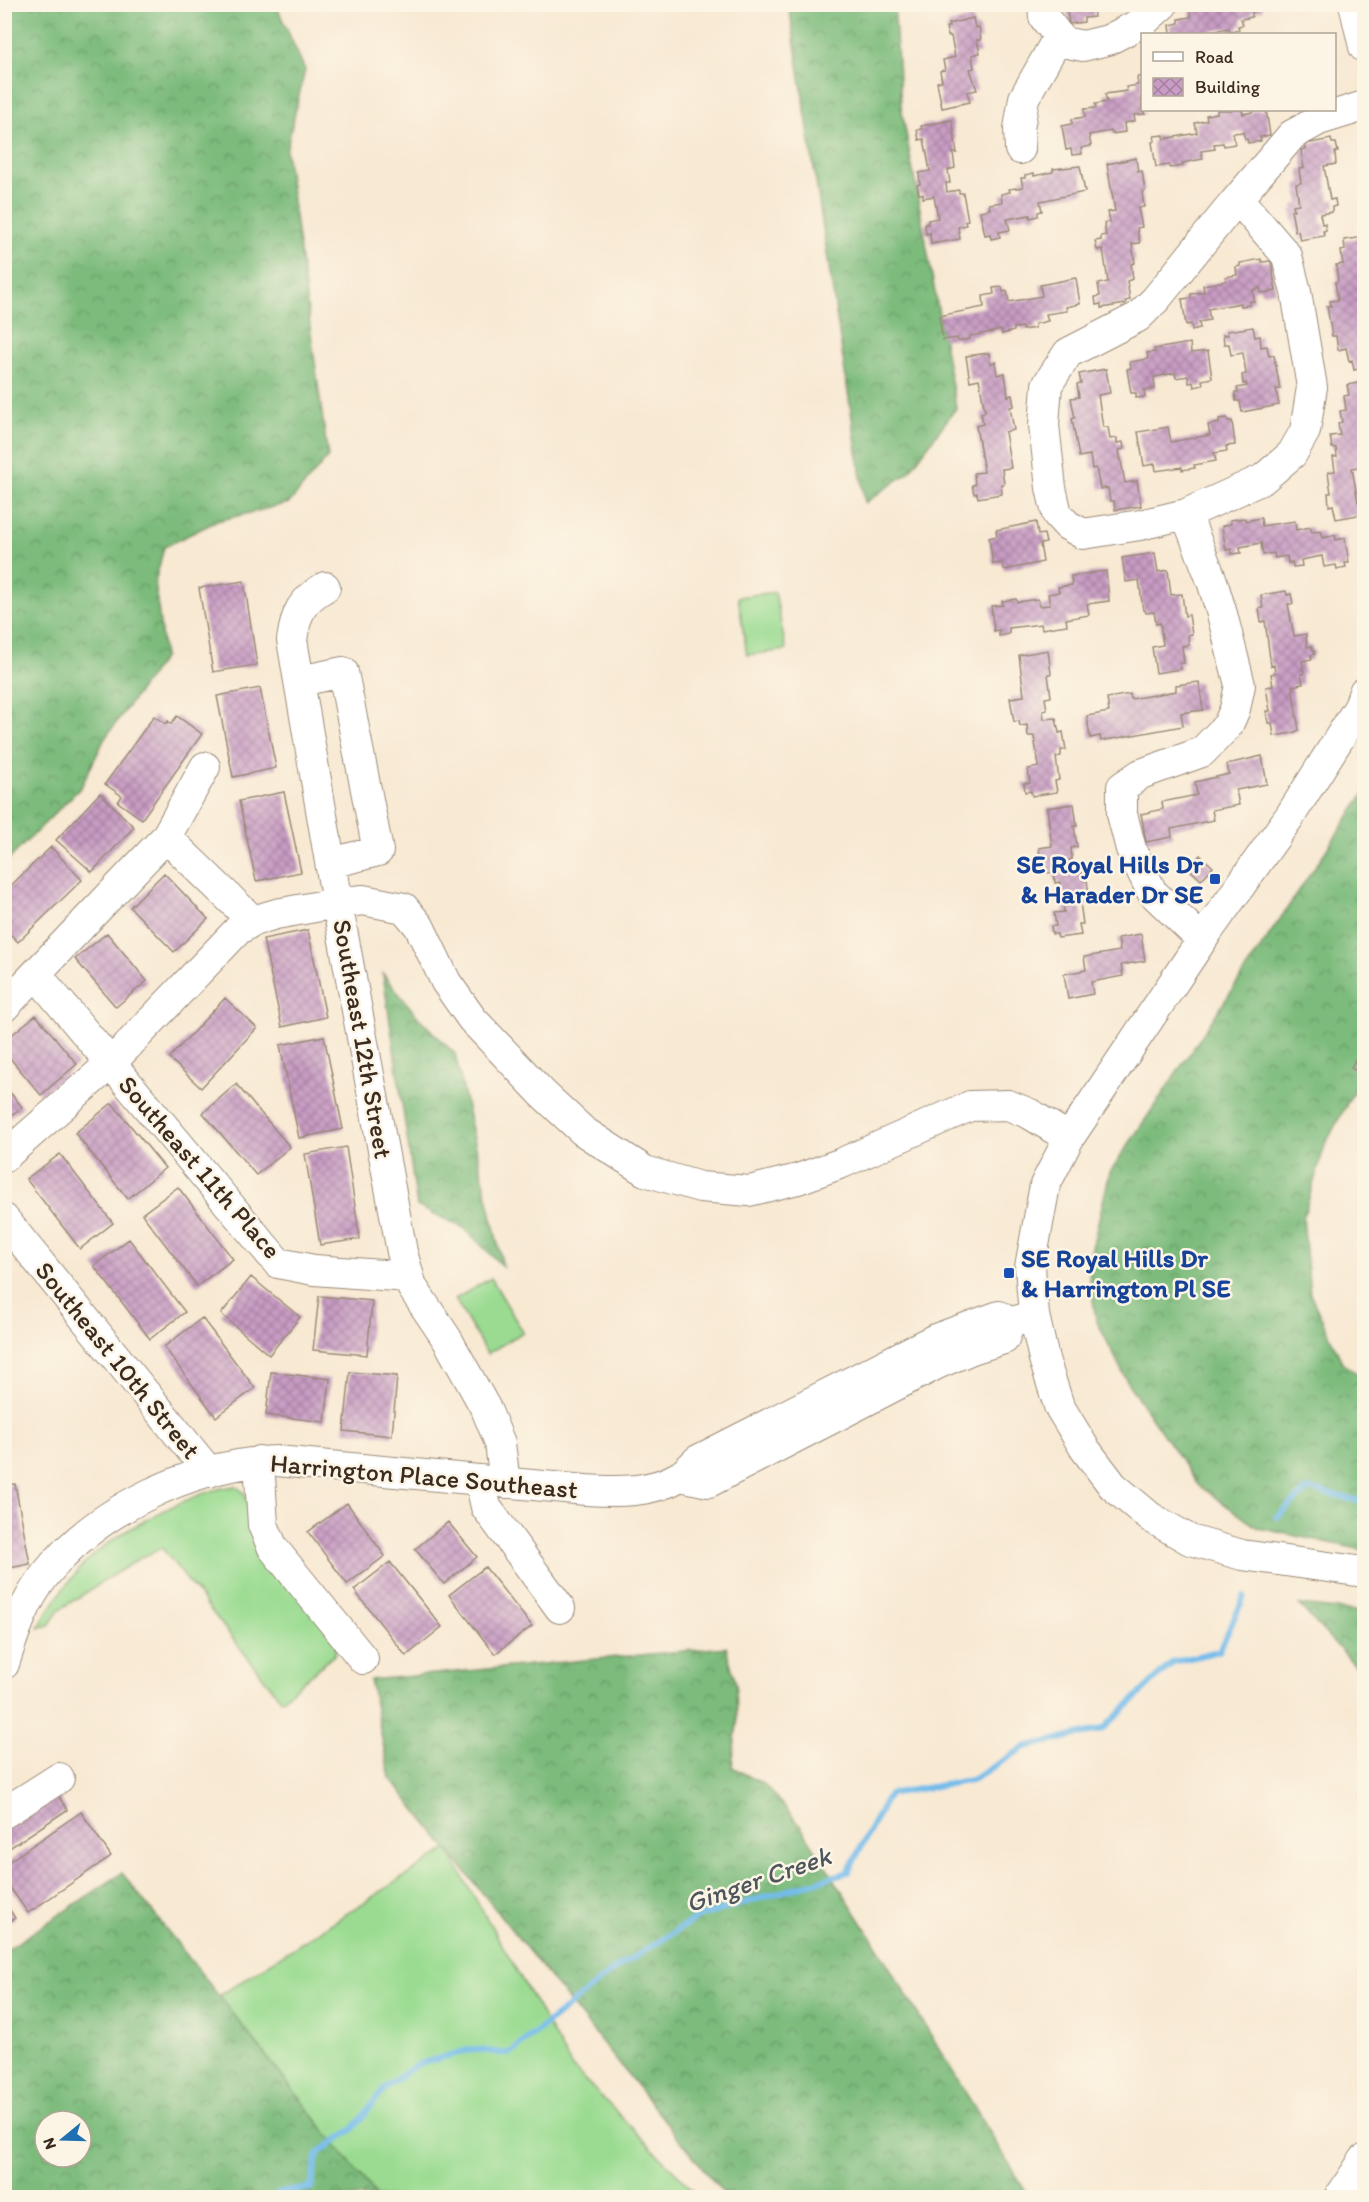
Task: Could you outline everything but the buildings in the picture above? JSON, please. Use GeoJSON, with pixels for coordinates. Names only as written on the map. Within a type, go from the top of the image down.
{"type":"FeatureCollection","features":[{"type":"Feature","properties":{"kind":"street"},"geometry":{"type":"LineString","coordinates":[[1043,4],[1044,17],[1063,42],[1083,46],[1108,40],[1143,22],[1162,4]]}},
{"type":"Feature","properties":{"kind":"street"},"geometry":{"type":"LineString","coordinates":[[1354,4],[1365,47]]}},
{"type":"Feature","properties":{"kind":"street"},"geometry":{"type":"LineString","coordinates":[[1020,149],[1019,129],[1024,98],[1059,36]]}},
{"type":"Feature","properties":{"kind":"street"},"geometry":{"type":"LineString","coordinates":[[1238,199],[1287,256],[1296,292],[1312,387],[1305,430],[1292,454],[1263,479],[1186,514],[1140,525],[1083,534],[1067,525],[1057,514],[1051,488],[1044,425],[1047,385],[1068,353],[1138,317],[1156,299],[1238,199],[1292,135],[1319,120],[1365,106]]}},
{"type":"Feature","properties":{"kind":"street"},"geometry":{"type":"LineString","coordinates":[[1186,514],[1212,581],[1240,685],[1228,725],[1202,752],[1140,774],[1122,787],[1122,814],[1131,849],[1152,892],[1202,940]]}},
{"type":"Feature","properties":{"kind":"street","name":"Southeast 12th Street"},"geometry":{"type":"LineString","coordinates":[[326,587],[309,597],[295,618],[292,640],[337,903],[402,1252],[412,1287],[447,1339],[486,1408],[500,1443],[486,1507],[560,1608]]}},
{"type":"Feature","properties":{"kind":"street"},"geometry":{"type":"LineString","coordinates":[[300,681],[343,672],[378,851],[331,863]]}},
{"type":"Feature","properties":{"kind":"street"},"geometry":{"type":"LineString","coordinates":[[1365,692],[1359,707],[1290,816],[1202,940],[1069,1138],[1045,1185],[1036,1225],[1022,1319],[1044,1359],[1059,1406],[1085,1449],[1113,1486],[1150,1517],[1190,1540],[1242,1555],[1365,1572]]}},
{"type":"Feature","properties":{"kind":"street"},"geometry":{"type":"LineString","coordinates":[[4,1007],[166,837],[205,767]]}},
{"type":"Feature","properties":{"kind":"street"},"geometry":{"type":"LineString","coordinates":[[166,837],[253,921]]}},
{"type":"Feature","properties":{"kind":"street"},"geometry":{"type":"LineString","coordinates":[[4,1156],[111,1063],[238,930],[253,921],[276,914],[363,900],[404,908],[418,926],[446,982],[472,1019],[543,1094],[583,1131],[645,1171],[700,1188],[749,1191],[798,1179],[970,1106],[1008,1106],[1030,1114],[1069,1138]]}},
{"type":"Feature","properties":{"kind":"street","name":"Southeast 11th Place"},"geometry":{"type":"LineString","coordinates":[[36,974],[278,1263],[315,1270],[409,1277]]}},
{"type":"Feature","properties":{"kind":"street","name":"Southeast 10th Street"},"geometry":{"type":"LineString","coordinates":[[4,1219],[208,1472]]}},
{"type":"Feature","properties":{"kind":"street","name":"Harrington Place Southeast"},"geometry":{"type":"LineString","coordinates":[[4,1664],[25,1607],[45,1575],[72,1545],[101,1523],[145,1497],[208,1472],[250,1462],[277,1461],[622,1492],[654,1486],[680,1476],[709,1482],[938,1364],[972,1349],[1004,1339],[1022,1319]]}},
{"type":"Feature","properties":{"kind":"street"},"geometry":{"type":"LineString","coordinates":[[259,1461],[263,1525],[273,1548],[363,1659]]}},
{"type":"Feature","properties":{"kind":"street"},"geometry":{"type":"LineString","coordinates":[[4,1813],[59,1778]]}},
{"type":"Feature","properties":{"kind":"street"},"geometry":{"type":"LineString","coordinates":[[1340,2198],[1365,2160]]}},
{"type":"Feature","properties":{"kind":"green space"},"geometry":{"type":"Polygon","coordinates":[[[5,4],[276,5],[305,70],[286,151],[328,457],[289,503],[217,521],[164,547],[155,582],[164,657],[105,738],[81,787],[5,863],[5,4]]]}},
{"type":"Feature","properties":{"kind":"green space"},"geometry":{"type":"Polygon","coordinates":[[[789,5],[894,5],[901,106],[956,408],[908,473],[865,503],[789,5]]]}},
{"type":"Feature","properties":{"kind":"green space"},"geometry":{"type":"Polygon","coordinates":[[[775,592],[786,650],[747,655],[738,597],[775,592]]]}},
{"type":"Feature","properties":{"kind":"green space"},"geometry":{"type":"Polygon","coordinates":[[[1364,794],[1364,1078],[1352,1094],[1325,1145],[1303,1218],[1310,1294],[1342,1362],[1364,1379],[1364,1550],[1258,1528],[1198,1485],[1129,1385],[1096,1319],[1088,1265],[1110,1172],[1364,794]]]}},
{"type":"Feature","properties":{"kind":"green space"},"geometry":{"type":"Polygon","coordinates":[[[383,974],[418,1017],[455,1054],[503,1267],[464,1228],[417,1206],[383,974]]]}},
{"type":"Feature","properties":{"kind":"green space"},"geometry":{"type":"Polygon","coordinates":[[[491,1278],[523,1332],[487,1354],[455,1299],[491,1278]]]}},
{"type":"Feature","properties":{"kind":"green space"},"geometry":{"type":"Polygon","coordinates":[[[236,1486],[245,1494],[250,1512],[337,1645],[335,1654],[281,1700],[162,1548],[140,1558],[60,1609],[49,1625],[38,1628],[79,1570],[116,1538],[156,1514],[178,1504],[219,1489],[236,1486]]]}},
{"type":"Feature","properties":{"kind":"green space"},"geometry":{"type":"Polygon","coordinates":[[[1299,1605],[1364,1612],[1364,1675],[1299,1605]]]}},
{"type":"Feature","properties":{"kind":"green space"},"geometry":{"type":"Polygon","coordinates":[[[726,1647],[736,1684],[737,1723],[732,1767],[765,1785],[799,1824],[873,1940],[1029,2197],[726,2197],[390,1778],[370,1680],[726,1647]]]}},
{"type":"Feature","properties":{"kind":"green space"},"geometry":{"type":"Polygon","coordinates":[[[447,1849],[572,2067],[700,2197],[377,2197],[219,1996],[447,1849]]]}},
{"type":"Feature","properties":{"kind":"green space"},"geometry":{"type":"Polygon","coordinates":[[[122,1873],[377,2197],[5,2197],[5,1951],[122,1873]]]}},
{"type":"Feature","properties":{"kind":"waterway","name":"Ginger Creek"},"geometry":{"type":"LineString","coordinates":[[1277,1517],[1308,1489],[1364,1502]]}},
{"type":"Feature","properties":{"kind":"waterway","name":"Ginger Creek"},"geometry":{"type":"LineString","coordinates":[[275,2198],[278,2193],[311,2188],[318,2153],[353,2129],[385,2088],[416,2065],[472,2049],[509,2054],[612,1971],[698,1917],[848,1872],[889,1794],[972,1780],[1025,1747],[1103,1729],[1173,1662],[1219,1651],[1244,1597]]}},
{"type":"Feature","properties":{"kind":"place","name":"SE Royal Hills Dr & Harader Dr SE"},"geometry":{"type":"Point","coordinates":[1215,879]}},
{"type":"Feature","properties":{"kind":"place","name":"SE Royal Hills Dr & Harrington Pl SE"},"geometry":{"type":"Point","coordinates":[1009,1273]}}]}
